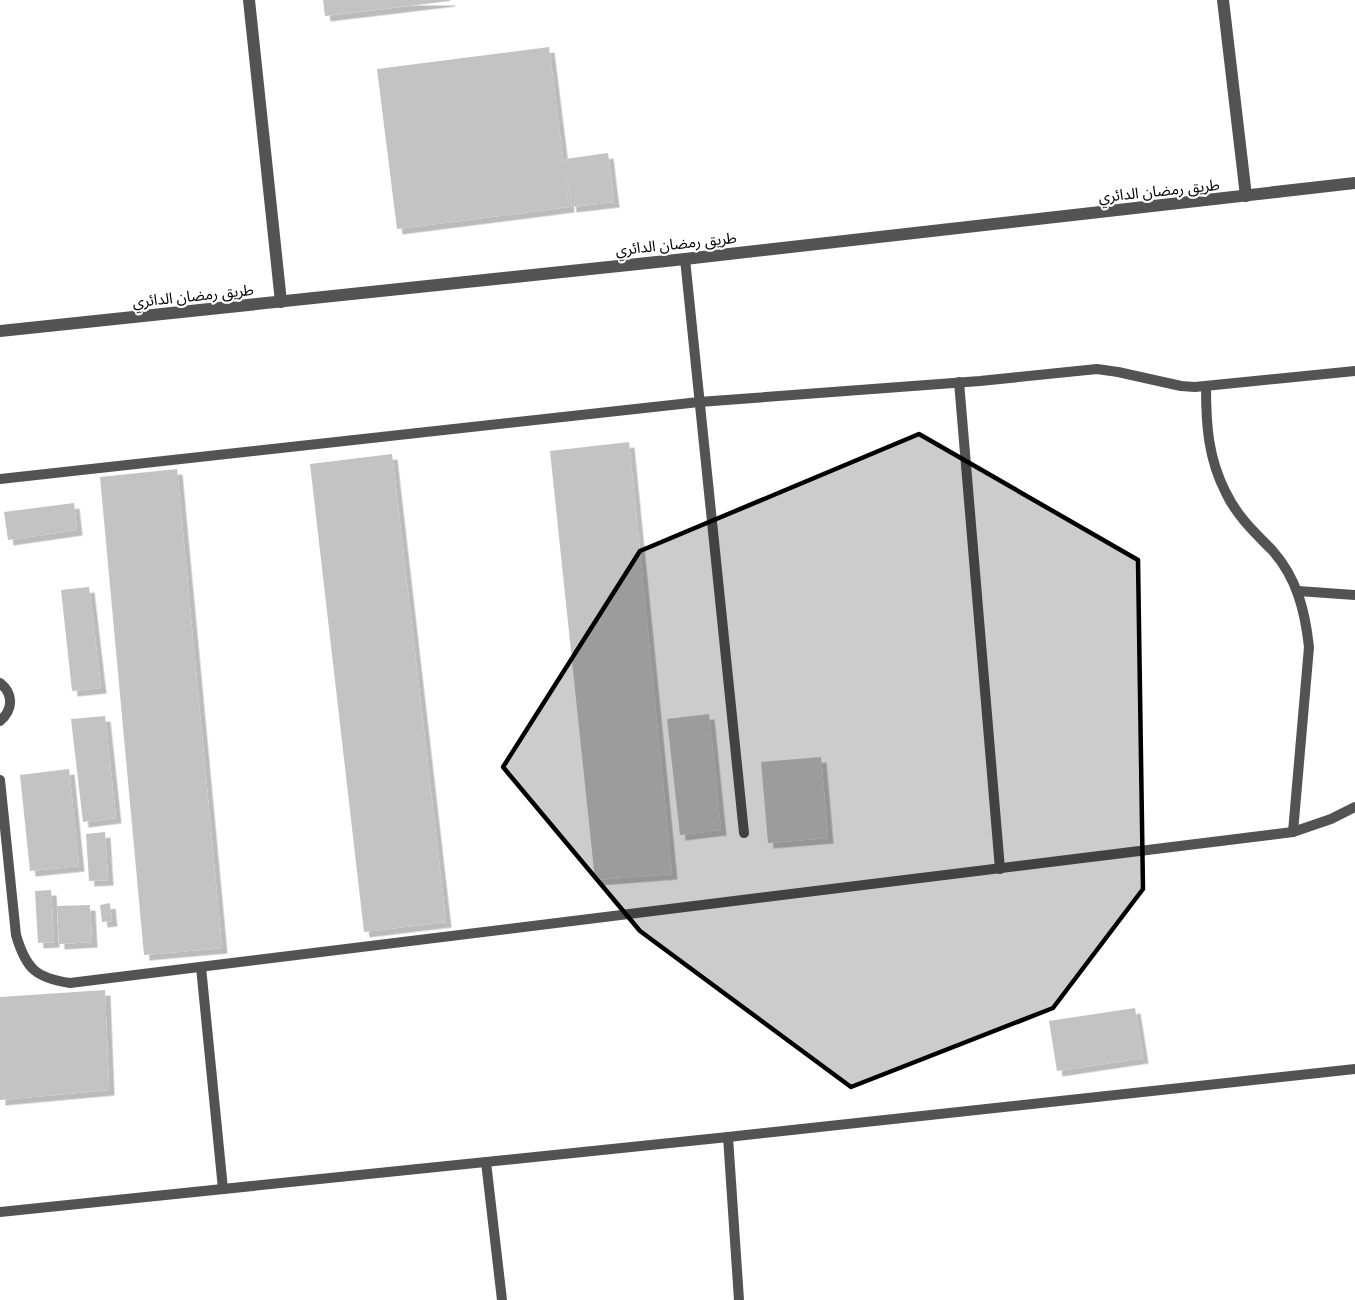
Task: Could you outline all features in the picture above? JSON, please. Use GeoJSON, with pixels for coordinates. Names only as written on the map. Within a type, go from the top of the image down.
{"type":"FeatureCollection","features":[{"type":"Feature","properties":{"kind":"street"},"geometry":{"type":"LineString","coordinates":[[249,0],[281,302]]}},
{"type":"Feature","properties":{"kind":"street"},"geometry":{"type":"LineString","coordinates":[[1223,0],[1245,196]]}},
{"type":"Feature","properties":{"kind":"street","name":"طريق رمضان الدائري"},"geometry":{"type":"LineString","coordinates":[[0,331],[685,259],[1355,183]]}},
{"type":"Feature","properties":{"kind":"lane"},"geometry":{"type":"LineString","coordinates":[[685,259],[744,833]]}},
{"type":"Feature","properties":{"kind":"lane"},"geometry":{"type":"LineString","coordinates":[[0,479],[699,402],[1097,369],[1181,386],[1206,386],[1355,371]]}},
{"type":"Feature","properties":{"kind":"lane"},"geometry":{"type":"LineString","coordinates":[[960,382],[1000,869]]}},
{"type":"Feature","properties":{"kind":"lane"},"geometry":{"type":"LineString","coordinates":[[1206,386],[1206,424],[1212,460],[1226,495],[1247,526],[1287,570],[1298,591],[1306,618],[1309,647],[1293,832]]}},
{"type":"Feature","properties":{"kind":"lane"},"geometry":{"type":"LineString","coordinates":[[1298,591],[1355,595]]}},
{"type":"Feature","properties":{"kind":"lane"},"geometry":{"type":"LineString","coordinates":[[0,683],[8,691],[11,699],[7,714],[0,721]]}},
{"type":"Feature","properties":{"kind":"lane"},"geometry":{"type":"LineString","coordinates":[[0,780],[16,935],[21,954],[33,970],[51,980],[70,983],[1293,832],[1331,819],[1355,807]]}},
{"type":"Feature","properties":{"kind":"lane"},"geometry":{"type":"LineString","coordinates":[[201,967],[223,1189]]}},
{"type":"Feature","properties":{"kind":"lane"},"geometry":{"type":"LineString","coordinates":[[0,1212],[728,1137],[1355,1069]]}},
{"type":"Feature","properties":{"kind":"lane"},"geometry":{"type":"LineString","coordinates":[[728,1137],[739,1300]]}},
{"type":"Feature","properties":{"kind":"lane"},"geometry":{"type":"LineString","coordinates":[[486,1162],[502,1300]]}},
{"type":"Feature","properties":{"kind":"highlighted area"},"geometry":{"type":"Polygon","coordinates":[[[919,434],[1138,560],[1143,889],[1053,1008],[851,1087],[640,931],[503,767],[640,551],[919,434]]]}},
{"type":"Feature","properties":{"kind":"building"},"geometry":{"type":"Polygon","coordinates":[[[323,0],[450,0],[450,1],[325,16],[323,0]]]}},
{"type":"Feature","properties":{"kind":"building"},"geometry":{"type":"Polygon","coordinates":[[[549,47],[569,207],[397,229],[377,69],[549,47]]]}},
{"type":"Feature","properties":{"kind":"building"},"geometry":{"type":"Polygon","coordinates":[[[608,153],[614,202],[571,207],[565,159],[608,153]]]}},
{"type":"Feature","properties":{"kind":"building"},"geometry":{"type":"Polygon","coordinates":[[[629,442],[672,874],[595,880],[550,451],[629,442]]]}},
{"type":"Feature","properties":{"kind":"building"},"geometry":{"type":"Polygon","coordinates":[[[392,454],[446,922],[364,932],[310,464],[392,454]]]}},
{"type":"Feature","properties":{"kind":"building"},"geometry":{"type":"Polygon","coordinates":[[[177,469],[222,948],[144,955],[100,477],[177,469]]]}},
{"type":"Feature","properties":{"kind":"building"},"geometry":{"type":"Polygon","coordinates":[[[74,503],[77,530],[8,540],[4,512],[74,503]]]}},
{"type":"Feature","properties":{"kind":"building"},"geometry":{"type":"Polygon","coordinates":[[[89,587],[101,688],[72,691],[61,590],[89,587]]]}},
{"type":"Feature","properties":{"kind":"building"},"geometry":{"type":"Polygon","coordinates":[[[709,714],[721,830],[680,835],[667,719],[709,714]]]}},
{"type":"Feature","properties":{"kind":"building"},"geometry":{"type":"Polygon","coordinates":[[[105,716],[116,818],[83,822],[71,719],[105,716]]]}},
{"type":"Feature","properties":{"kind":"building"},"geometry":{"type":"Polygon","coordinates":[[[821,757],[828,838],[768,843],[761,762],[821,757]]]}},
{"type":"Feature","properties":{"kind":"building"},"geometry":{"type":"Polygon","coordinates":[[[69,769],[79,866],[30,871],[20,775],[69,769]]]}},
{"type":"Feature","properties":{"kind":"building"},"geometry":{"type":"Polygon","coordinates":[[[105,832],[108,880],[89,881],[86,834],[105,832]]]}},
{"type":"Feature","properties":{"kind":"building"},"geometry":{"type":"Polygon","coordinates":[[[51,890],[54,942],[38,943],[35,891],[51,890]]]}},
{"type":"Feature","properties":{"kind":"building"},"geometry":{"type":"Polygon","coordinates":[[[110,903],[112,921],[102,922],[100,905],[110,903]]]}},
{"type":"Feature","properties":{"kind":"building"},"geometry":{"type":"Polygon","coordinates":[[[90,905],[92,942],[59,944],[57,906],[90,905]]]}},
{"type":"Feature","properties":{"kind":"building"},"geometry":{"type":"Polygon","coordinates":[[[105,990],[109,1090],[0,1100],[0,997],[105,990]]]}},
{"type":"Feature","properties":{"kind":"building"},"geometry":{"type":"Polygon","coordinates":[[[1135,1008],[1143,1058],[1057,1071],[1049,1021],[1135,1008]]]}}]}
